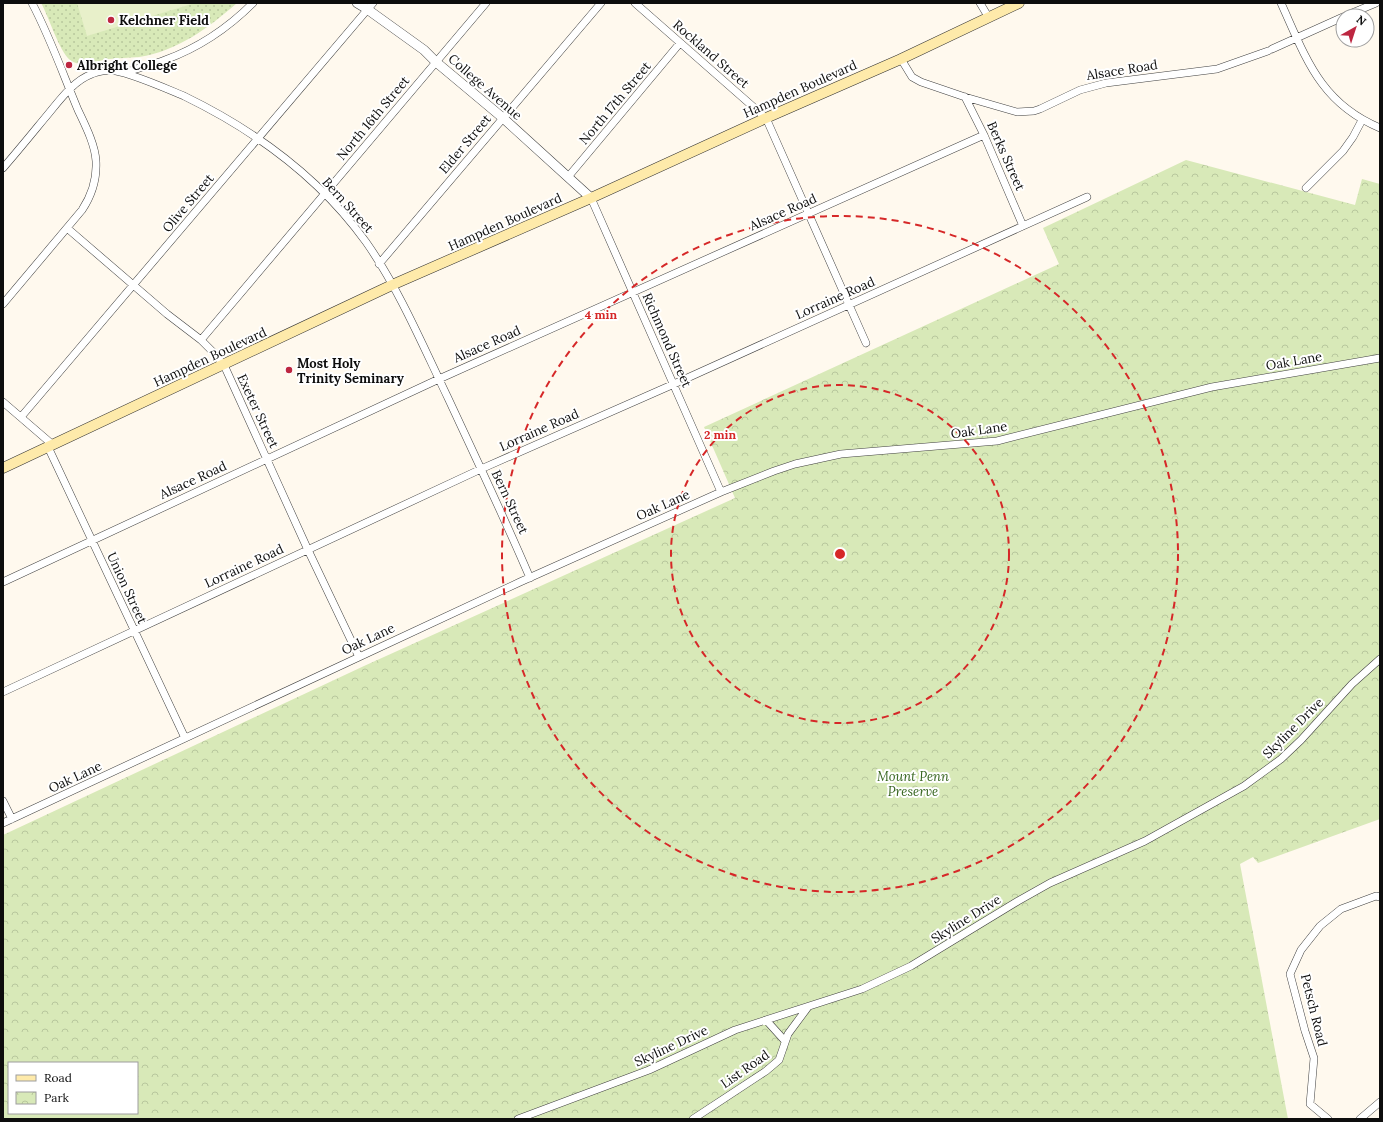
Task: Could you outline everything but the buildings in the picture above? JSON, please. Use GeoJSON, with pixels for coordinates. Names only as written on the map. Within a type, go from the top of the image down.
{"type":"FeatureCollection","features":[{"type":"Feature","properties":{"kind":"main road","name":"Hampden Boulevard"},"geometry":{"type":"LineString","coordinates":[[3,468],[392,285],[591,198],[766,118],[901,59],[1019,3]]}},
{"type":"Feature","properties":{"kind":"street"},"geometry":{"type":"LineString","coordinates":[[3,304],[82,210],[89,199],[95,183],[96,160],[92,145],[32,3]]}},
{"type":"Feature","properties":{"kind":"street"},"geometry":{"type":"LineString","coordinates":[[124,72],[166,60],[186,50],[228,25],[253,3]]}},
{"type":"Feature","properties":{"kind":"street","name":"College Avenue"},"geometry":{"type":"LineString","coordinates":[[356,3],[370,6],[419,46],[591,198]]}},
{"type":"Feature","properties":{"kind":"street","name":"North 16th Street"},"geometry":{"type":"LineString","coordinates":[[200,340],[486,3]]}},
{"type":"Feature","properties":{"kind":"street","name":"Elder Street"},"geometry":{"type":"LineString","coordinates":[[379,264],[600,3]]}},
{"type":"Feature","properties":{"kind":"street","name":"Rockland Street"},"geometry":{"type":"LineString","coordinates":[[635,3],[766,118],[866,343]]}},
{"type":"Feature","properties":{"kind":"street"},"geometry":{"type":"LineString","coordinates":[[980,3],[989,18]]}},
{"type":"Feature","properties":{"kind":"street"},"geometry":{"type":"LineString","coordinates":[[1281,3],[1309,64],[1321,83],[1340,103],[1362,120],[1380,128]]}},
{"type":"Feature","properties":{"kind":"street","name":"Alsace Road"},"geometry":{"type":"LineString","coordinates":[[1365,8],[1376,3]]}},
{"type":"Feature","properties":{"kind":"street","name":"Olive Street"},"geometry":{"type":"LineString","coordinates":[[21,418],[370,6]]}},
{"type":"Feature","properties":{"kind":"street","name":"Alsace Road"},"geometry":{"type":"LineString","coordinates":[[901,59],[912,77],[921,82],[1017,112],[1034,111],[1080,90],[1106,83],[1217,69],[1270,50],[1335,21]]}},
{"type":"Feature","properties":{"kind":"street","name":"North 17th Street"},"geometry":{"type":"LineString","coordinates":[[568,177],[680,43]]}},
{"type":"Feature","properties":{"kind":"street","name":"Bern Street"},"geometry":{"type":"LineString","coordinates":[[3,168],[69,88],[91,74],[109,70],[124,72],[172,91],[222,116],[258,138],[325,194],[366,242],[402,301],[505,518],[530,578]]}},
{"type":"Feature","properties":{"kind":"street","name":"Berks Street"},"geometry":{"type":"LineString","coordinates":[[965,97],[984,135],[1023,226]]}},
{"type":"Feature","properties":{"kind":"street"},"geometry":{"type":"LineString","coordinates":[[1306,188],[1343,151],[1353,137],[1362,120]]}},
{"type":"Feature","properties":{"kind":"street","name":"Alsace Road"},"geometry":{"type":"LineString","coordinates":[[3,582],[438,378],[633,293],[984,135]]}},
{"type":"Feature","properties":{"kind":"street","name":"Lorraine Road"},"geometry":{"type":"LineString","coordinates":[[3,692],[481,469],[674,384],[1087,197]]}},
{"type":"Feature","properties":{"kind":"street","name":"Richmond Street"},"geometry":{"type":"LineString","coordinates":[[591,198],[721,492]]}},
{"type":"Feature","properties":{"kind":"street","name":"Exeter Street"},"geometry":{"type":"LineString","coordinates":[[67,228],[167,314],[200,340],[224,365],[308,550],[359,657]]}},
{"type":"Feature","properties":{"kind":"street","name":"Oak Lane"},"geometry":{"type":"LineString","coordinates":[[3,824],[530,578],[721,492],[774,471],[795,464],[841,454],[997,442],[1212,387],[1380,358]]}},
{"type":"Feature","properties":{"kind":"street","name":"Union Street"},"geometry":{"type":"LineString","coordinates":[[3,402],[50,446],[134,631],[185,738]]}},
{"type":"Feature","properties":{"kind":"street","name":"Skyline Drive"},"geometry":{"type":"LineString","coordinates":[[518,1119],[636,1076],[719,1037],[862,989],[912,966],[1037,890],[1145,841],[1180,823],[1244,786],[1281,759],[1301,740],[1352,684],[1380,659]]}},
{"type":"Feature","properties":{"kind":"street"},"geometry":{"type":"LineString","coordinates":[[3,801],[12,819]]}},
{"type":"Feature","properties":{"kind":"street","name":"Petsch Road"},"geometry":{"type":"LineString","coordinates":[[1328,1119],[1310,1104],[1314,1058],[1305,1031],[1290,974],[1301,950],[1320,926],[1342,909],[1376,896],[1380,897]]}},
{"type":"Feature","properties":{"kind":"street","name":"List Road"},"geometry":{"type":"LineString","coordinates":[[693,1119],[774,1065],[779,1060],[788,1034],[808,1007]]}},
{"type":"Feature","properties":{"kind":"street"},"geometry":{"type":"LineString","coordinates":[[766,1020],[785,1041]]}},
{"type":"Feature","properties":{"kind":"street"},"geometry":{"type":"LineString","coordinates":[[1360,1119],[1380,1102]]}},
{"type":"Feature","properties":{"kind":"green space"},"geometry":{"type":"Polygon","coordinates":[[[41,3],[237,3],[204,29],[167,50],[139,57],[108,59],[89,64],[80,64],[75,63],[66,56],[58,42],[41,3]]]}},
{"type":"Feature","properties":{"kind":"green space","name":"Kelchner Field"},"geometry":{"type":"Polygon","coordinates":[[[77,3],[195,3],[87,36],[77,3]]]}},
{"type":"Feature","properties":{"kind":"green space","name":"Mount Penn Preserve"},"geometry":{"type":"Polygon","coordinates":[[[1186,160],[1355,205],[1362,179],[1380,184],[1380,819],[1258,863],[1253,857],[1240,864],[1288,1119],[3,1119],[3,835],[364,666],[735,498],[704,427],[1059,264],[1043,228],[1186,160]]]}},
{"type":"Feature","properties":{"kind":"place","name":"Kelchner Field"},"geometry":{"type":"Point","coordinates":[111,20]}},
{"type":"Feature","properties":{"kind":"place","name":"Albright College"},"geometry":{"type":"Point","coordinates":[69,65]}},
{"type":"Feature","properties":{"kind":"place","name":"Most Holy Trinity Seminary"},"geometry":{"type":"Point","coordinates":[289,370]}}]}
